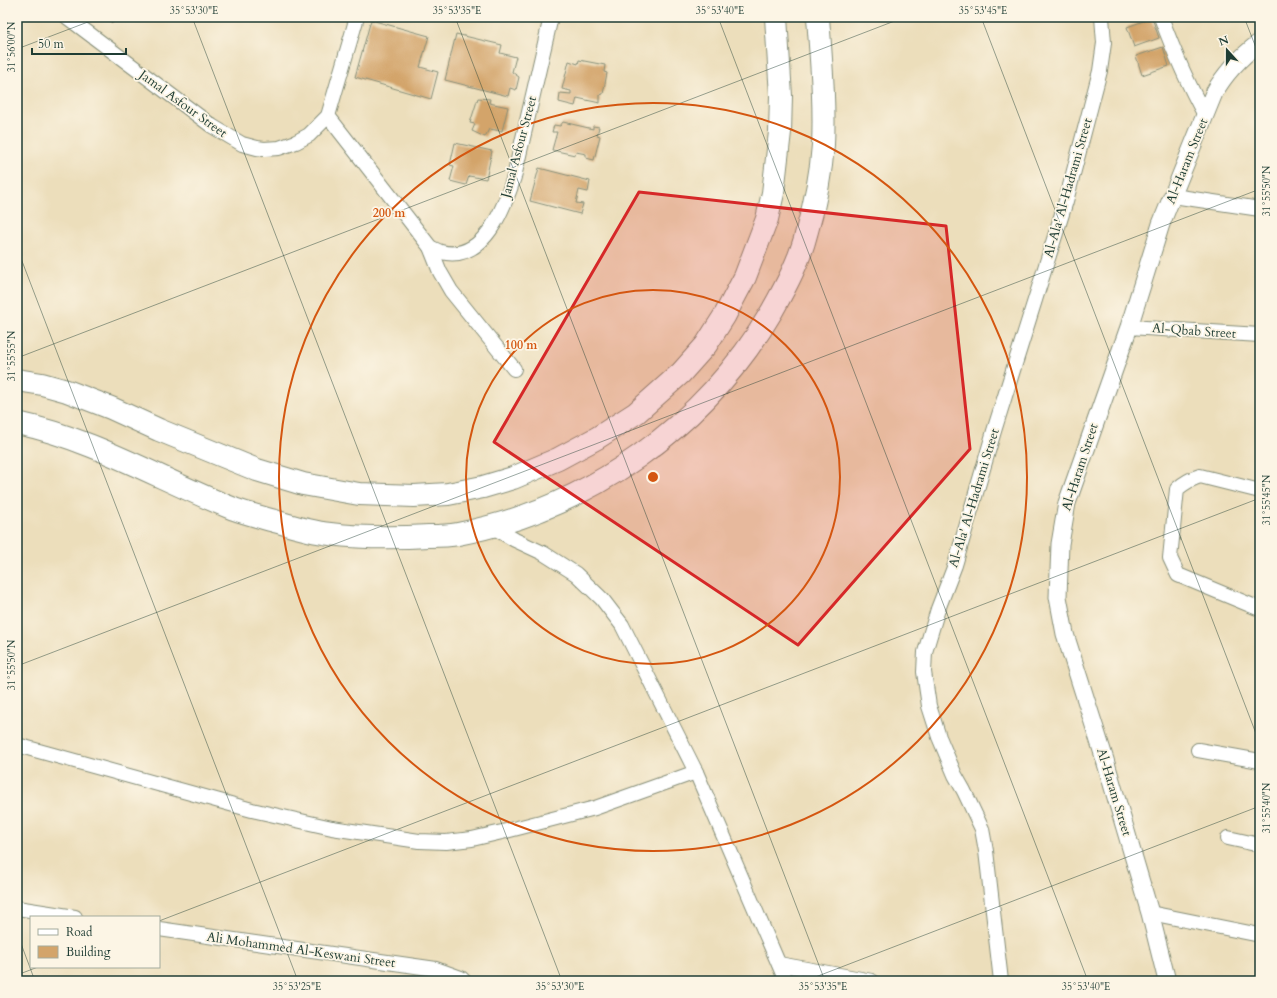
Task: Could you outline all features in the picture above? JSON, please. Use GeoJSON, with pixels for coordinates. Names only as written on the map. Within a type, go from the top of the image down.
{"type":"FeatureCollection","features":[{"type":"Feature","properties":{"kind":"main road"},"geometry":{"type":"LineString","coordinates":[[17,380],[67,391],[257,470],[303,484],[359,494],[414,496],[448,494],[483,487],[513,478],[558,459],[597,438],[636,413],[681,373],[706,345],[725,315],[745,277],[767,219],[773,193],[780,132],[781,96],[776,17]]}},
{"type":"Feature","properties":{"kind":"main road"},"geometry":{"type":"LineString","coordinates":[[17,423],[34,426],[66,436],[236,510],[301,529],[330,534],[377,537],[454,535],[493,527],[542,510],[627,466],[695,411],[724,381],[744,355],[783,292],[796,264],[807,234],[819,182],[823,146],[823,109],[818,17]]}},
{"type":"Feature","properties":{"kind":"street","name":"Jamal Asfour Street"},"geometry":{"type":"LineString","coordinates":[[67,17],[212,126],[242,144],[264,149],[288,146],[309,135],[328,116],[357,17]]}},
{"type":"Feature","properties":{"kind":"street","name":"Jamal Asfour Street"},"geometry":{"type":"LineString","coordinates":[[430,248],[453,254],[468,251],[486,236],[501,212],[514,177],[551,17]]}},
{"type":"Feature","properties":{"kind":"street","name":"Al-Ala' Al-Hadrami Street"},"geometry":{"type":"LineString","coordinates":[[1001,979],[990,878],[982,829],[955,775],[939,737],[929,706],[924,672],[925,652],[931,628],[955,565],[994,432],[1066,201],[1100,72],[1104,43],[1102,17]]}},
{"type":"Feature","properties":{"kind":"street"},"geometry":{"type":"LineString","coordinates":[[1161,17],[1180,67],[1189,87],[1205,115]]}},
{"type":"Feature","properties":{"kind":"street","name":"Al-Haram Street"},"geometry":{"type":"LineString","coordinates":[[1167,981],[1150,912],[1065,634],[1058,597],[1060,544],[1067,503],[1128,327],[1161,224],[1205,115],[1221,80],[1258,45]]}},
{"type":"Feature","properties":{"kind":"street"},"geometry":{"type":"LineString","coordinates":[[328,116],[430,248],[440,272],[451,291],[514,369]]}},
{"type":"Feature","properties":{"kind":"street"},"geometry":{"type":"LineString","coordinates":[[1173,196],[1260,209]]}},
{"type":"Feature","properties":{"kind":"street","name":"Al-Qbab Street"},"geometry":{"type":"LineString","coordinates":[[1128,327],[1260,335]]}},
{"type":"Feature","properties":{"kind":"street"},"geometry":{"type":"LineString","coordinates":[[1260,491],[1200,476],[1184,483],[1177,489],[1170,558],[1178,575],[1260,609]]}},
{"type":"Feature","properties":{"kind":"street"},"geometry":{"type":"LineString","coordinates":[[493,527],[515,540],[560,562],[576,574],[602,599],[616,616],[630,640],[696,772],[786,981]]}},
{"type":"Feature","properties":{"kind":"street"},"geometry":{"type":"LineString","coordinates":[[17,745],[252,810],[332,828],[419,842],[446,842],[472,839],[502,832],[595,808],[696,772]]}},
{"type":"Feature","properties":{"kind":"street"},"geometry":{"type":"LineString","coordinates":[[1198,750],[1260,761]]}},
{"type":"Feature","properties":{"kind":"street"},"geometry":{"type":"LineString","coordinates":[[1228,838],[1260,845]]}},
{"type":"Feature","properties":{"kind":"street"},"geometry":{"type":"LineString","coordinates":[[17,908],[69,916]]}},
{"type":"Feature","properties":{"kind":"street"},"geometry":{"type":"LineString","coordinates":[[1150,912],[1260,935]]}},
{"type":"Feature","properties":{"kind":"street","name":"Ali Mohammed Al-Keswani Street"},"geometry":{"type":"LineString","coordinates":[[160,929],[436,969],[461,978],[464,981]]}},
{"type":"Feature","properties":{"kind":"street"},"geometry":{"type":"LineString","coordinates":[[779,964],[872,981]]}},
{"type":"Feature","properties":{"kind":"highlighted area"},"geometry":{"type":"Polygon","coordinates":[[[639,192],[946,226],[970,449],[798,645],[494,442],[639,192]]]}},
{"type":"Feature","properties":{"kind":"building"},"geometry":{"type":"Polygon","coordinates":[[[108,17],[120,17],[112,23],[108,17]]]}},
{"type":"Feature","properties":{"kind":"building"},"geometry":{"type":"Polygon","coordinates":[[[1152,18],[1159,38],[1134,47],[1127,27],[1152,18]]]}},
{"type":"Feature","properties":{"kind":"building"},"geometry":{"type":"Polygon","coordinates":[[[371,20],[429,36],[420,67],[438,72],[431,99],[355,77],[371,20]]]}},
{"type":"Feature","properties":{"kind":"building"},"geometry":{"type":"Polygon","coordinates":[[[456,34],[502,45],[500,53],[516,57],[512,72],[519,77],[516,90],[510,88],[508,96],[445,80],[456,34]]]}},
{"type":"Feature","properties":{"kind":"building"},"geometry":{"type":"Polygon","coordinates":[[[1163,47],[1169,66],[1142,75],[1136,56],[1163,47]]]}},
{"type":"Feature","properties":{"kind":"building"},"geometry":{"type":"Polygon","coordinates":[[[579,60],[605,65],[604,72],[607,73],[603,94],[600,95],[600,103],[577,98],[575,106],[559,102],[560,93],[571,94],[571,91],[562,89],[569,61],[578,64],[579,60]]]}},
{"type":"Feature","properties":{"kind":"building"},"geometry":{"type":"Polygon","coordinates":[[[478,98],[490,99],[489,103],[508,107],[502,131],[489,129],[485,137],[472,131],[475,124],[470,123],[478,98]]]}},
{"type":"Feature","properties":{"kind":"building"},"geometry":{"type":"Polygon","coordinates":[[[563,122],[593,129],[593,126],[599,127],[597,135],[600,136],[594,160],[586,158],[586,154],[576,152],[575,155],[552,150],[557,132],[552,132],[554,125],[560,126],[563,122]]]}},
{"type":"Feature","properties":{"kind":"building"},"geometry":{"type":"Polygon","coordinates":[[[455,143],[492,151],[486,179],[469,176],[466,185],[450,181],[454,166],[450,165],[455,143]]]}},
{"type":"Feature","properties":{"kind":"building"},"geometry":{"type":"Polygon","coordinates":[[[539,168],[590,181],[588,192],[579,190],[576,203],[583,204],[580,214],[530,201],[539,168]]]}}]}
